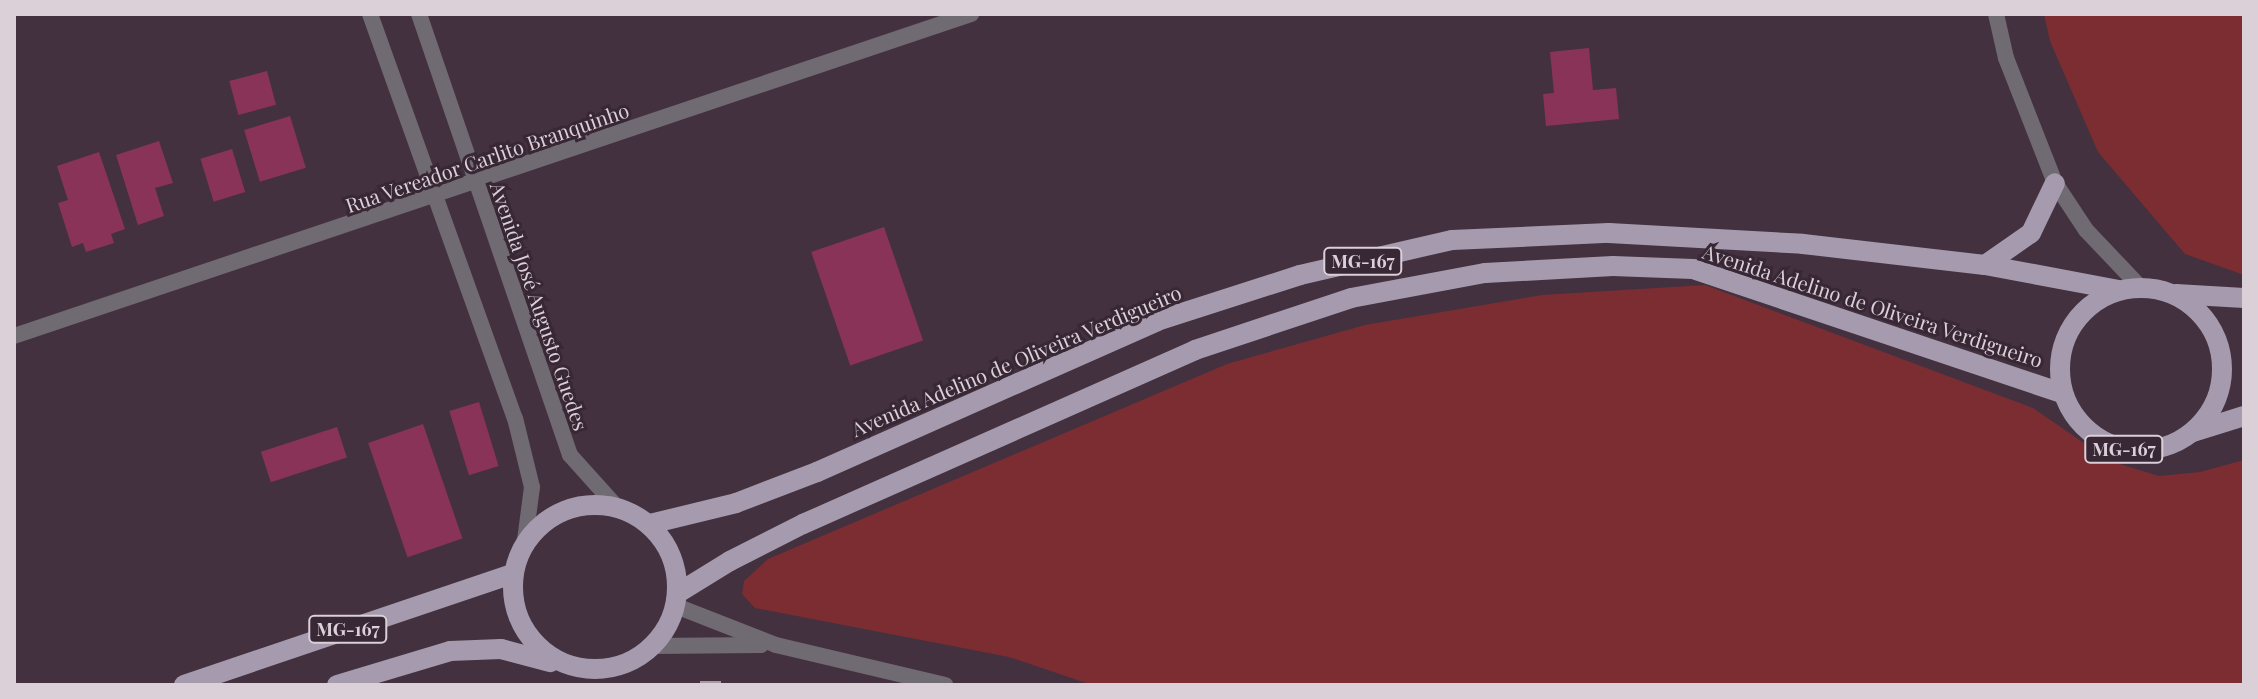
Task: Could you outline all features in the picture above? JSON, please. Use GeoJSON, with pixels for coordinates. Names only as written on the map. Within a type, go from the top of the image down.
{"type":"FeatureCollection","features":[{"type":"Feature","properties":{"kind":"main road"},"geometry":{"type":"LineString","coordinates":[[1985,265],[2031,233],[2055,183]]}},
{"type":"Feature","properties":{"kind":"main road","name":"Avenida Adelino de Oliveira Verdigueiro"},"geometry":{"type":"LineString","coordinates":[[650,524],[736,503],[817,472],[1157,321],[1300,275],[1452,240],[1609,233],[1803,244],[1985,265],[2119,290]]}},
{"type":"Feature","properties":{"kind":"main road","name":"Avenida Adelino de Oliveira Verdigueiro"},"geometry":{"type":"LineString","coordinates":[[677,600],[730,561],[803,524],[1195,350],[1351,298],[1485,273],[1613,266],[1693,269],[2062,393]]}},
{"type":"Feature","properties":{"kind":"main road","name":"MG-167"},"geometry":{"type":"LineString","coordinates":[[2244,298],[2173,294],[2140,287],[2119,290],[2095,301],[2076,319],[2063,342],[2058,367],[2062,393],[2073,417],[2093,436],[2117,448],[2144,451],[2170,446],[2193,432],[2244,416]]}},
{"type":"Feature","properties":{"kind":"main road","name":"MG-167"},"geometry":{"type":"LineString","coordinates":[[2173,294],[2197,309],[2214,331],[2222,358],[2221,385],[2212,411],[2193,432]]}},
{"type":"Feature","properties":{"kind":"main road"},"geometry":{"type":"LineString","coordinates":[[616,506],[650,524],[672,555],[677,600],[667,630],[641,657],[604,671],[566,666],[534,645],[514,612],[511,574],[525,540],[565,509],[616,506]]}},
{"type":"Feature","properties":{"kind":"main road","name":"MG-167"},"geometry":{"type":"LineString","coordinates":[[184,685],[511,574]]}},
{"type":"Feature","properties":{"kind":"main road","name":"MG-167"},"geometry":{"type":"LineString","coordinates":[[337,685],[450,651],[501,649],[566,666]]}},
{"type":"Feature","properties":{"kind":"street"},"geometry":{"type":"LineString","coordinates":[[370,14],[515,418],[532,487],[525,540]]}},
{"type":"Feature","properties":{"kind":"street","name":"Avenida José Augusto Guedes"},"geometry":{"type":"LineString","coordinates":[[419,14],[570,455],[616,506]]}},
{"type":"Feature","properties":{"kind":"street","name":"Rua Vereador Carlito Branquinho"},"geometry":{"type":"LineString","coordinates":[[14,336],[971,14]]}},
{"type":"Feature","properties":{"kind":"street"},"geometry":{"type":"LineString","coordinates":[[1996,14],[2006,58],[2055,183],[2086,230],[2140,287]]}},
{"type":"Feature","properties":{"kind":"street"},"geometry":{"type":"LineString","coordinates":[[677,600],[776,645],[945,685]]}},
{"type":"Feature","properties":{"kind":"street"},"geometry":{"type":"LineString","coordinates":[[651,646],[776,645]]}},
{"type":"Feature","properties":{"kind":"shaded area"},"geometry":{"type":"Polygon","coordinates":[[[2044,14],[2244,14],[2244,275],[2185,254],[2098,152],[2050,41],[2044,14]]]}},
{"type":"Feature","properties":{"kind":"shaded area"},"geometry":{"type":"Polygon","coordinates":[[[1705,285],[2033,408],[2110,461],[2159,476],[2200,472],[2244,460],[2244,685],[1092,685],[1009,657],[755,608],[742,594],[744,581],[768,559],[1227,364],[1365,325],[1542,295],[1705,285]]]}},
{"type":"Feature","properties":{"kind":"building"},"geometry":{"type":"Polygon","coordinates":[[[1589,48],[1593,90],[1616,88],[1619,119],[1546,126],[1543,94],[1554,93],[1550,52],[1589,48]]]}},
{"type":"Feature","properties":{"kind":"building"},"geometry":{"type":"Polygon","coordinates":[[[267,71],[276,105],[238,115],[229,81],[267,71]]]}},
{"type":"Feature","properties":{"kind":"building"},"geometry":{"type":"Polygon","coordinates":[[[290,116],[306,168],[260,182],[244,130],[290,116]]]}},
{"type":"Feature","properties":{"kind":"building"},"geometry":{"type":"Polygon","coordinates":[[[159,141],[173,183],[155,188],[164,216],[138,225],[116,155],[159,141]]]}},
{"type":"Feature","properties":{"kind":"building"},"geometry":{"type":"Polygon","coordinates":[[[232,149],[245,192],[214,202],[200,159],[232,149]]]}},
{"type":"Feature","properties":{"kind":"building"},"geometry":{"type":"Polygon","coordinates":[[[99,152],[125,229],[111,234],[114,243],[86,252],[83,243],[72,247],[58,203],[68,200],[57,166],[99,152]]]}},
{"type":"Feature","properties":{"kind":"building"},"geometry":{"type":"Polygon","coordinates":[[[884,227],[923,340],[850,366],[811,252],[884,227]]]}},
{"type":"Feature","properties":{"kind":"building"},"geometry":{"type":"Polygon","coordinates":[[[479,402],[499,466],[469,475],[449,411],[479,402]]]}},
{"type":"Feature","properties":{"kind":"building"},"geometry":{"type":"Polygon","coordinates":[[[423,424],[462,538],[408,557],[368,443],[423,424]]]}},
{"type":"Feature","properties":{"kind":"building"},"geometry":{"type":"Polygon","coordinates":[[[337,427],[347,457],[271,482],[261,452],[337,427]]]}},
{"type":"Feature","properties":{"kind":"railway"},"geometry":{"type":"LineString","coordinates":[[700,685],[721,685]]}}]}
